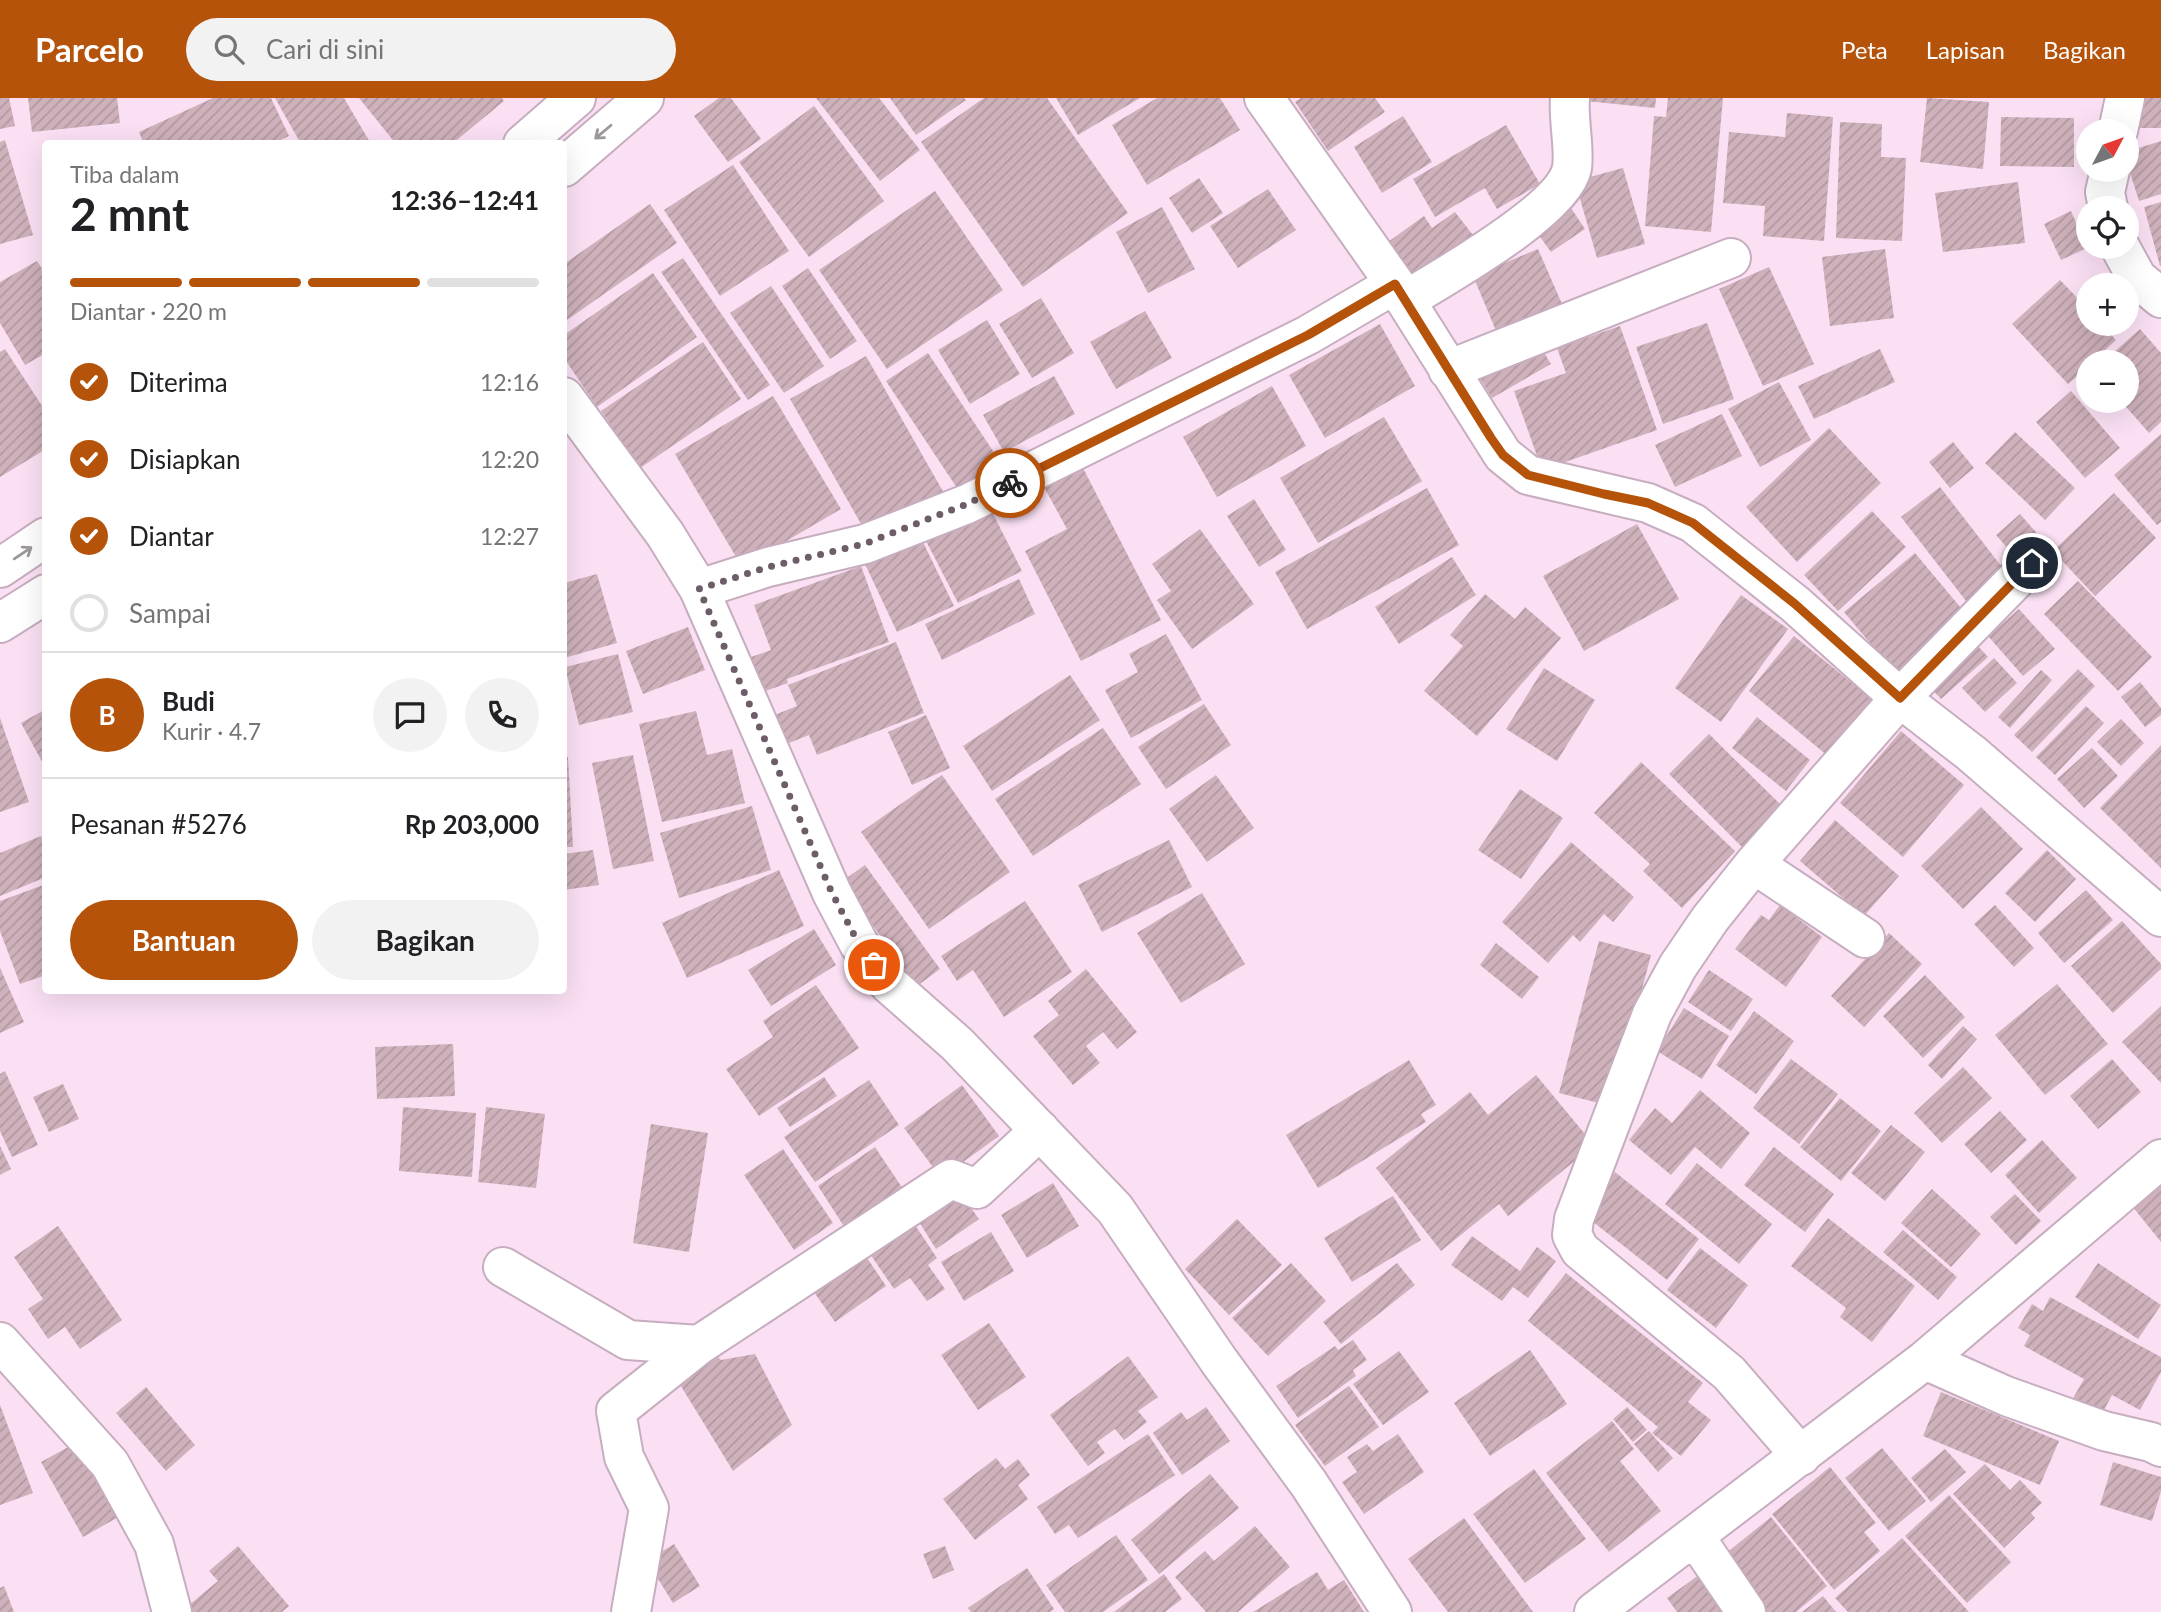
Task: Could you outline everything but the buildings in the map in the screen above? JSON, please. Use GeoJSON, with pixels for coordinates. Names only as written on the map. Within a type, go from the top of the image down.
{"type":"FeatureCollection","features":[{"type":"Feature","properties":{"kind":"main road"},"geometry":{"type":"LineString","coordinates":[[528,140],[576,98]]}},
{"type":"Feature","properties":{"kind":"main road"},"geometry":{"type":"LineString","coordinates":[[567,164],[644,98]]}},
{"type":"Feature","properties":{"kind":"main road"},"geometry":{"type":"LineString","coordinates":[[699,589],[768,567],[864,544],[967,504],[1308,335],[1401,292],[1506,237],[1552,201],[1572,168],[1570,98]]}},
{"type":"Feature","properties":{"kind":"main road"},"geometry":{"type":"LineString","coordinates":[[2121,119],[2125,98]]}},
{"type":"Feature","properties":{"kind":"main road"},"geometry":{"type":"LineString","coordinates":[[1276,105],[1401,292],[1503,455],[1528,475],[1648,503],[1693,523],[1795,604],[1900,698],[1971,753],[2161,917]]}},
{"type":"Feature","properties":{"kind":"main road"},"geometry":{"type":"LineString","coordinates":[[1448,370],[1731,258]]}},
{"type":"Feature","properties":{"kind":"main road"},"geometry":{"type":"LineString","coordinates":[[2127,259],[2137,278],[2161,298]]}},
{"type":"Feature","properties":{"kind":"main road"},"geometry":{"type":"LineString","coordinates":[[567,401],[665,534],[699,589],[832,893],[859,944],[890,985],[957,1045],[1115,1209],[1219,1361],[1309,1484],[1392,1612]]}},
{"type":"Feature","properties":{"kind":"main road"},"geometry":{"type":"LineString","coordinates":[[0,568],[42,540]]}},
{"type":"Feature","properties":{"kind":"main road"},"geometry":{"type":"LineString","coordinates":[[1801,1456],[1730,1373],[1601,1270],[1580,1250],[1572,1235],[1574,1219],[1652,1014],[1678,966],[1703,928],[1754,864],[1900,698],[2032,563]]}},
{"type":"Feature","properties":{"kind":"main road"},"geometry":{"type":"LineString","coordinates":[[0,624],[42,597]]}},
{"type":"Feature","properties":{"kind":"main road"},"geometry":{"type":"LineString","coordinates":[[1754,864],[1865,938]]}},
{"type":"Feature","properties":{"kind":"main road"},"geometry":{"type":"LineString","coordinates":[[631,1612],[649,1508],[624,1457],[616,1411],[699,1345],[951,1179],[977,1189],[1040,1130]]}},
{"type":"Feature","properties":{"kind":"main road"},"geometry":{"type":"LineString","coordinates":[[1594,1612],[1925,1360],[2161,1159]]}},
{"type":"Feature","properties":{"kind":"main road"},"geometry":{"type":"LineString","coordinates":[[503,1267],[628,1340],[699,1345]]}},
{"type":"Feature","properties":{"kind":"main road"},"geometry":{"type":"LineString","coordinates":[[0,1342],[110,1464],[154,1544],[172,1612]]}},
{"type":"Feature","properties":{"kind":"main road"},"geometry":{"type":"LineString","coordinates":[[1925,1360],[2006,1396],[2105,1431],[2161,1447]]}},
{"type":"Feature","properties":{"kind":"main road"},"geometry":{"type":"LineString","coordinates":[[1695,1537],[1746,1612]]}},
{"type":"Feature","properties":{"kind":"way so far"},"geometry":{"type":"LineString","coordinates":[[874,965],[859,944],[832,893],[699,589],[768,567],[864,544],[967,504],[1010,483]]}},
{"type":"Feature","properties":{"kind":"route"},"geometry":{"type":"LineString","coordinates":[[1010,483],[1308,335],[1395,284],[1503,455],[1528,475],[1648,503],[1693,523],[1795,604],[1900,698],[2032,563]]}}]}
